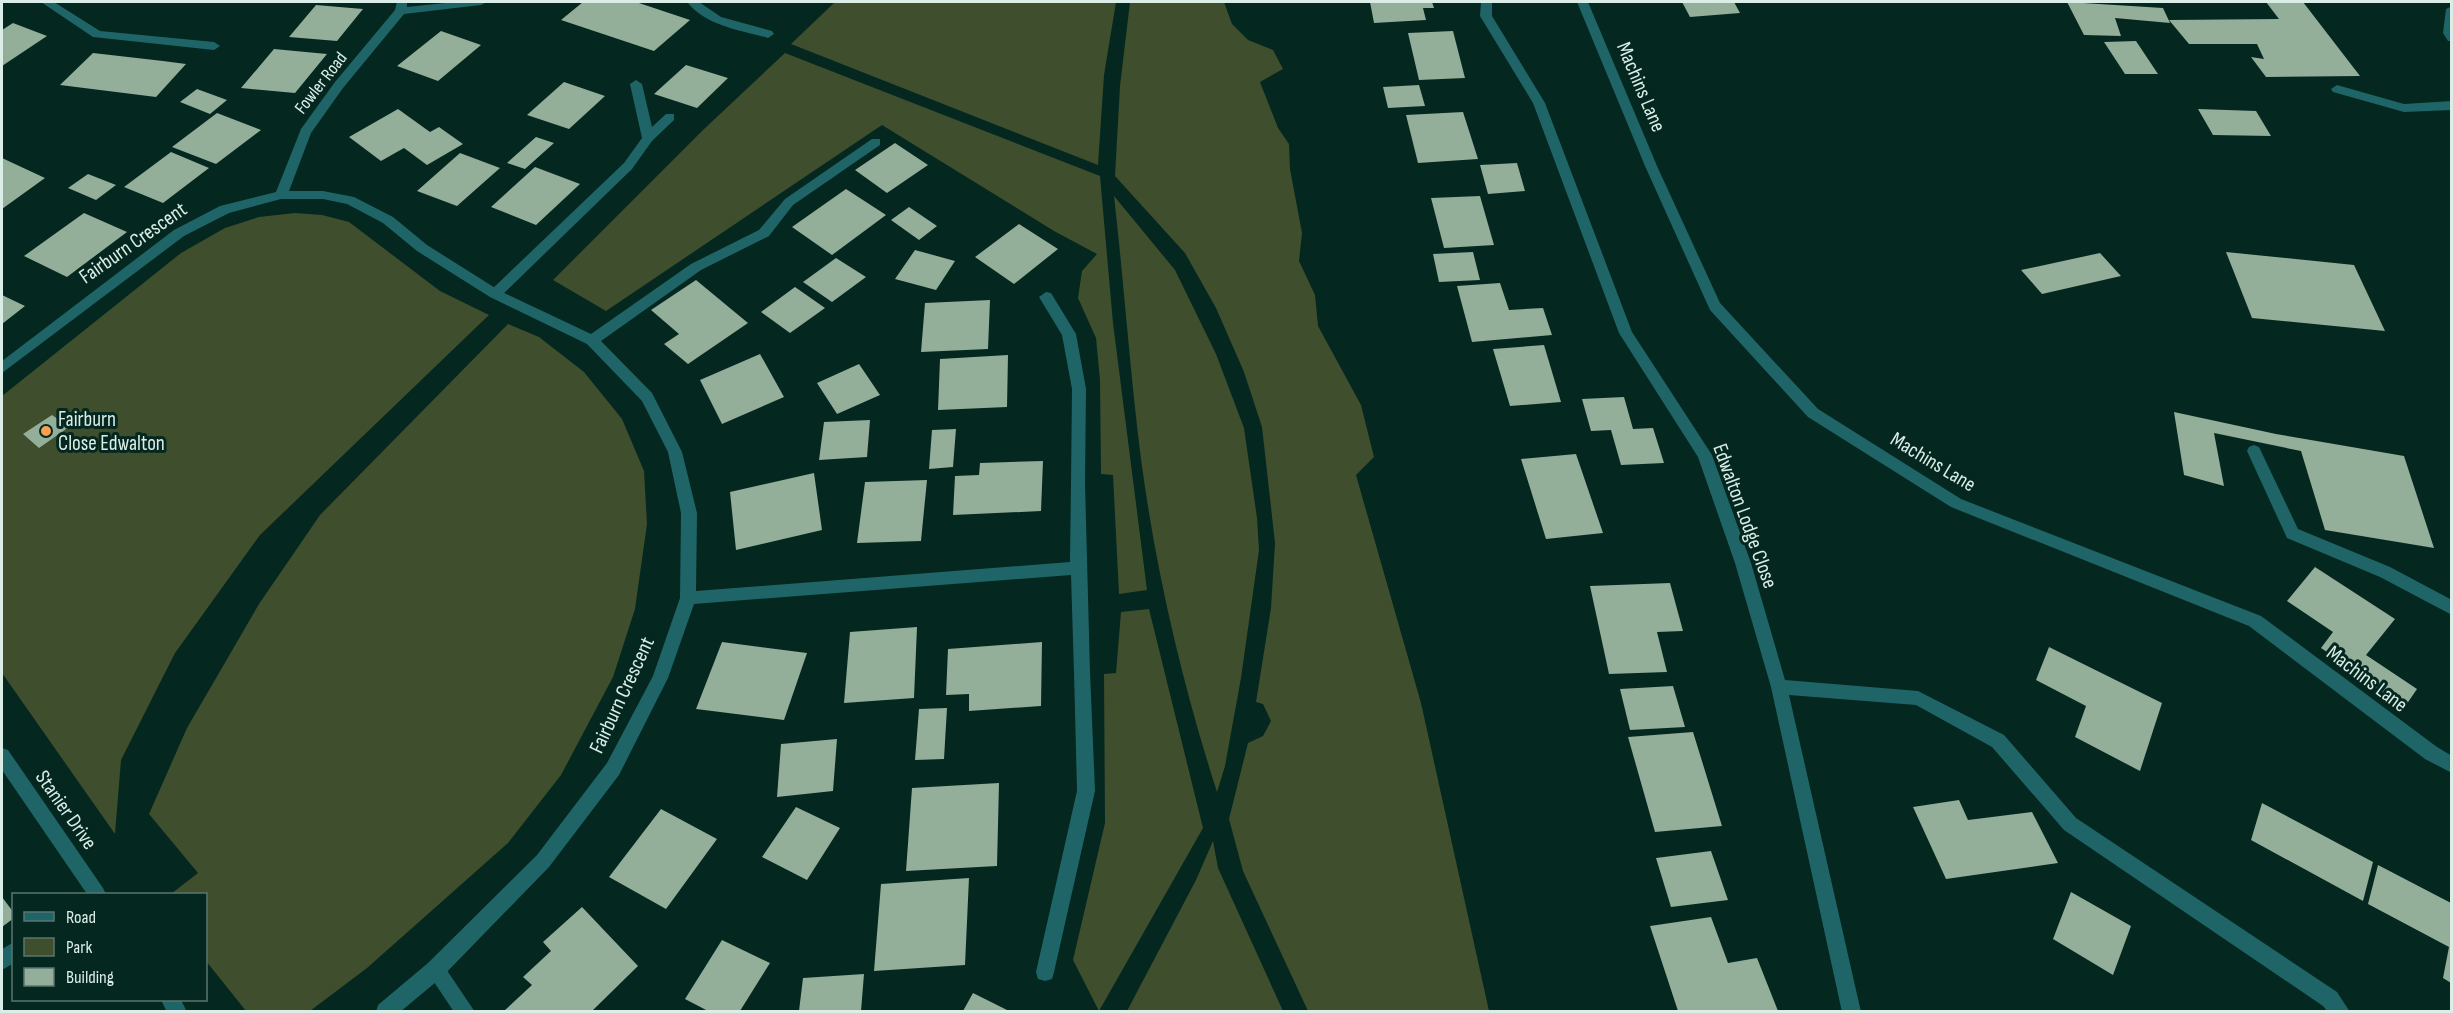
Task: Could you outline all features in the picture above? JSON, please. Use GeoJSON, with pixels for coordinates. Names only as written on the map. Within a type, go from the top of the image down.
{"type":"FeatureCollection","features":[{"type":"Feature","properties":{"kind":"street"},"geometry":{"type":"LineString","coordinates":[[47,2],[97,34],[214,46]]}},
{"type":"Feature","properties":{"kind":"street"},"geometry":{"type":"LineString","coordinates":[[402,6],[481,2]]}},
{"type":"Feature","properties":{"kind":"street"},"geometry":{"type":"LineString","coordinates":[[693,2],[699,10],[714,17],[768,34]]}},
{"type":"Feature","properties":{"kind":"street","name":"Edwalton Lodge Close"},"geometry":{"type":"LineString","coordinates":[[1486,2],[1486,16],[1539,103],[1626,333],[1705,455],[1743,563],[1779,687],[1852,1011]]}},
{"type":"Feature","properties":{"kind":"street","name":"Machins Lane"},"geometry":{"type":"LineString","coordinates":[[1582,2],[1651,166],[1715,306],[1813,413],[1956,503],[2255,621],[2431,753],[2451,765]]}},
{"type":"Feature","properties":{"kind":"street","name":"Fowler Road"},"geometry":{"type":"LineString","coordinates":[[281,195],[305,132],[402,6]]}},
{"type":"Feature","properties":{"kind":"street"},"geometry":{"type":"LineString","coordinates":[[2451,9],[2449,33],[2451,38]]}},
{"type":"Feature","properties":{"kind":"street"},"geometry":{"type":"LineString","coordinates":[[636,84],[648,138]]}},
{"type":"Feature","properties":{"kind":"street"},"geometry":{"type":"LineString","coordinates":[[2337,89],[2404,108],[2451,105]]}},
{"type":"Feature","properties":{"kind":"street"},"geometry":{"type":"LineString","coordinates":[[495,294],[628,166],[648,138],[670,117]]}},
{"type":"Feature","properties":{"kind":"street"},"geometry":{"type":"LineString","coordinates":[[592,340],[696,267],[764,232],[789,202],[876,142]]}},
{"type":"Feature","properties":{"kind":"street","name":"Fairburn Crescent"},"geometry":{"type":"LineString","coordinates":[[2,368],[179,233],[225,209],[281,195],[323,195],[350,200],[388,220],[422,248],[495,294],[592,340],[647,397],[675,452],[689,513],[688,598],[660,678],[613,769],[543,861],[435,970],[385,1011]]}},
{"type":"Feature","properties":{"kind":"street"},"geometry":{"type":"LineString","coordinates":[[1045,972],[1086,791],[1077,568],[1079,389],[1069,334],[1046,297]]}},
{"type":"Feature","properties":{"kind":"street"},"geometry":{"type":"LineString","coordinates":[[2254,452],[2292,533],[2385,572],[2451,608]]}},
{"type":"Feature","properties":{"kind":"street"},"geometry":{"type":"LineString","coordinates":[[688,598],[1077,568]]}},
{"type":"Feature","properties":{"kind":"street"},"geometry":{"type":"LineString","coordinates":[[1779,687],[1918,698],[1998,741],[2070,824],[2330,999],[2341,1011]]}},
{"type":"Feature","properties":{"kind":"street","name":"Stanier Drive"},"geometry":{"type":"LineString","coordinates":[[2,756],[92,892]]}},
{"type":"Feature","properties":{"kind":"street"},"geometry":{"type":"LineString","coordinates":[[435,970],[466,1011]]}},
{"type":"Feature","properties":{"kind":"green space"},"geometry":{"type":"Polygon","coordinates":[[[835,2],[1116,2],[1104,75],[1098,165],[791,44],[835,2]]]}},
{"type":"Feature","properties":{"kind":"green space"},"geometry":{"type":"Polygon","coordinates":[[[1130,2],[1224,2],[1232,24],[1248,40],[1273,50],[1283,69],[1260,82],[1278,128],[1289,144],[1290,169],[1302,233],[1299,261],[1315,295],[1318,326],[1361,405],[1374,457],[1356,475],[1421,703],[1489,1011],[1308,1011],[1243,871],[1229,819],[1248,743],[1263,736],[1271,721],[1263,704],[1256,702],[1271,608],[1275,543],[1262,427],[1244,372],[1216,308],[1185,253],[1115,176],[1120,86],[1130,2]]]}},
{"type":"Feature","properties":{"kind":"green space"},"geometry":{"type":"Polygon","coordinates":[[[785,53],[1100,176],[1113,323],[1147,590],[1119,594],[1113,475],[1101,474],[1100,380],[1096,338],[1078,298],[1082,271],[1097,254],[1054,231],[882,125],[606,311],[553,280],[703,130],[785,53]]]}},
{"type":"Feature","properties":{"kind":"green space"},"geometry":{"type":"Polygon","coordinates":[[[1114,196],[1175,270],[1216,354],[1244,428],[1257,518],[1259,550],[1241,678],[1225,766],[1217,792],[1192,710],[1154,543],[1137,426],[1114,196]]]}},
{"type":"Feature","properties":{"kind":"green space"},"geometry":{"type":"Polygon","coordinates":[[[295,213],[322,215],[349,222],[440,291],[489,315],[260,535],[175,653],[121,760],[115,834],[2,673],[2,396],[181,253],[225,228],[259,217],[295,213]]]}},
{"type":"Feature","properties":{"kind":"green space"},"geometry":{"type":"Polygon","coordinates":[[[508,324],[539,337],[584,372],[622,419],[644,471],[647,524],[635,609],[613,677],[561,775],[508,843],[367,968],[310,1011],[246,1011],[207,962],[207,893],[172,893],[198,873],[149,814],[187,728],[259,604],[320,515],[508,324]]]}},
{"type":"Feature","properties":{"kind":"green space"},"geometry":{"type":"Polygon","coordinates":[[[1149,609],[1203,828],[1099,1011],[1073,960],[1105,823],[1104,674],[1116,673],[1121,612],[1149,609]]]}},
{"type":"Feature","properties":{"kind":"green space"},"geometry":{"type":"Polygon","coordinates":[[[1213,841],[1218,868],[1283,1011],[1127,1011],[1196,880],[1213,841]]]}},
{"type":"Feature","properties":{"kind":"building"},"geometry":{"type":"Polygon","coordinates":[[[583,2],[636,2],[690,20],[654,51],[561,20],[583,2]]]}},
{"type":"Feature","properties":{"kind":"building"},"geometry":{"type":"Polygon","coordinates":[[[1370,2],[1432,2],[1434,8],[1423,8],[1426,20],[1374,23],[1370,2]]]}},
{"type":"Feature","properties":{"kind":"building"},"geometry":{"type":"Polygon","coordinates":[[[1682,2],[1734,2],[1740,13],[1690,17],[1682,2]]]}},
{"type":"Feature","properties":{"kind":"building"},"geometry":{"type":"Polygon","coordinates":[[[2067,2],[2163,8],[2170,23],[2115,18],[2121,36],[2084,35],[2067,2]]]}},
{"type":"Feature","properties":{"kind":"building"},"geometry":{"type":"Polygon","coordinates":[[[2266,2],[2303,2],[2360,76],[2266,77],[2251,57],[2264,59],[2257,44],[2189,44],[2169,20],[2279,19],[2266,2]]]}},
{"type":"Feature","properties":{"kind":"building"},"geometry":{"type":"Polygon","coordinates":[[[316,5],[363,9],[337,41],[289,37],[316,5]]]}},
{"type":"Feature","properties":{"kind":"building"},"geometry":{"type":"Polygon","coordinates":[[[13,23],[47,36],[2,66],[2,30],[13,23]]]}},
{"type":"Feature","properties":{"kind":"building"},"geometry":{"type":"Polygon","coordinates":[[[441,31],[481,45],[438,81],[397,66],[441,31]]]}},
{"type":"Feature","properties":{"kind":"building"},"geometry":{"type":"Polygon","coordinates":[[[1453,31],[1465,78],[1419,80],[1408,33],[1453,31]]]}},
{"type":"Feature","properties":{"kind":"building"},"geometry":{"type":"Polygon","coordinates":[[[2136,41],[2158,74],[2125,74],[2104,42],[2136,41]]]}},
{"type":"Feature","properties":{"kind":"building"},"geometry":{"type":"Polygon","coordinates":[[[274,49],[327,54],[295,93],[241,88],[274,49]]]}},
{"type":"Feature","properties":{"kind":"building"},"geometry":{"type":"Polygon","coordinates":[[[93,53],[186,64],[156,97],[60,85],[93,53]]]}},
{"type":"Feature","properties":{"kind":"building"},"geometry":{"type":"Polygon","coordinates":[[[686,65],[728,78],[697,108],[654,94],[686,65]]]}},
{"type":"Feature","properties":{"kind":"building"},"geometry":{"type":"Polygon","coordinates":[[[564,82],[605,96],[569,129],[527,115],[564,82]]]}},
{"type":"Feature","properties":{"kind":"building"},"geometry":{"type":"Polygon","coordinates":[[[1419,85],[1425,106],[1388,108],[1383,87],[1419,85]]]}},
{"type":"Feature","properties":{"kind":"building"},"geometry":{"type":"Polygon","coordinates":[[[197,89],[227,100],[210,114],[180,102],[197,89]]]}},
{"type":"Feature","properties":{"kind":"building"},"geometry":{"type":"Polygon","coordinates":[[[398,109],[430,132],[439,127],[463,144],[427,165],[404,148],[381,161],[349,137],[398,109]]]}},
{"type":"Feature","properties":{"kind":"building"},"geometry":{"type":"Polygon","coordinates":[[[2198,109],[2256,111],[2271,136],[2213,135],[2198,109]]]}},
{"type":"Feature","properties":{"kind":"building"},"geometry":{"type":"Polygon","coordinates":[[[1463,112],[1478,159],[1418,163],[1406,115],[1463,112]]]}},
{"type":"Feature","properties":{"kind":"building"},"geometry":{"type":"Polygon","coordinates":[[[217,113],[261,130],[216,164],[172,147],[217,113]]]}},
{"type":"Feature","properties":{"kind":"building"},"geometry":{"type":"Polygon","coordinates":[[[536,137],[554,143],[525,169],[507,163],[536,137]]]}},
{"type":"Feature","properties":{"kind":"building"},"geometry":{"type":"Polygon","coordinates":[[[895,143],[928,165],[887,193],[855,170],[895,143]]]}},
{"type":"Feature","properties":{"kind":"building"},"geometry":{"type":"Polygon","coordinates":[[[171,152],[209,168],[163,203],[124,187],[171,152]]]}},
{"type":"Feature","properties":{"kind":"building"},"geometry":{"type":"Polygon","coordinates":[[[460,153],[500,168],[457,206],[417,191],[460,153]]]}},
{"type":"Feature","properties":{"kind":"building"},"geometry":{"type":"Polygon","coordinates":[[[2,158],[45,178],[2,209],[2,158]]]}},
{"type":"Feature","properties":{"kind":"building"},"geometry":{"type":"Polygon","coordinates":[[[1517,163],[1525,191],[1488,194],[1480,165],[1517,163]]]}},
{"type":"Feature","properties":{"kind":"building"},"geometry":{"type":"Polygon","coordinates":[[[535,167],[580,184],[536,225],[491,207],[535,167]]]}},
{"type":"Feature","properties":{"kind":"building"},"geometry":{"type":"Polygon","coordinates":[[[88,174],[116,185],[96,200],[68,188],[88,174]]]}},
{"type":"Feature","properties":{"kind":"building"},"geometry":{"type":"Polygon","coordinates":[[[846,189],[886,215],[832,255],[792,227],[846,189]]]}},
{"type":"Feature","properties":{"kind":"building"},"geometry":{"type":"Polygon","coordinates":[[[1480,196],[1494,245],[1444,248],[1431,198],[1480,196]]]}},
{"type":"Feature","properties":{"kind":"building"},"geometry":{"type":"Polygon","coordinates":[[[909,207],[937,226],[919,240],[891,220],[909,207]]]}},
{"type":"Feature","properties":{"kind":"building"},"geometry":{"type":"Polygon","coordinates":[[[84,213],[127,232],[67,277],[24,256],[84,213]]]}},
{"type":"Feature","properties":{"kind":"building"},"geometry":{"type":"Polygon","coordinates":[[[1019,224],[1058,249],[1014,284],[975,257],[1019,224]]]}},
{"type":"Feature","properties":{"kind":"building"},"geometry":{"type":"Polygon","coordinates":[[[915,250],[955,261],[936,290],[895,279],[915,250]]]}},
{"type":"Feature","properties":{"kind":"building"},"geometry":{"type":"Polygon","coordinates":[[[1473,252],[1480,280],[1439,282],[1433,254],[1473,252]]]}},
{"type":"Feature","properties":{"kind":"building"},"geometry":{"type":"Polygon","coordinates":[[[2226,252],[2354,265],[2385,331],[2252,318],[2226,252]]]}},
{"type":"Feature","properties":{"kind":"building"},"geometry":{"type":"Polygon","coordinates":[[[2100,253],[2121,276],[2042,294],[2021,270],[2100,253]]]}},
{"type":"Feature","properties":{"kind":"building"},"geometry":{"type":"Polygon","coordinates":[[[836,258],[866,277],[832,302],[803,282],[836,258]]]}},
{"type":"Feature","properties":{"kind":"building"},"geometry":{"type":"Polygon","coordinates":[[[696,280],[748,323],[688,364],[664,344],[679,334],[651,310],[696,280]]]}},
{"type":"Feature","properties":{"kind":"building"},"geometry":{"type":"Polygon","coordinates":[[[1500,283],[1509,310],[1543,308],[1552,335],[1472,342],[1457,286],[1500,283]]]}},
{"type":"Feature","properties":{"kind":"building"},"geometry":{"type":"Polygon","coordinates":[[[795,287],[825,308],[790,333],[761,312],[795,287]]]}},
{"type":"Feature","properties":{"kind":"building"},"geometry":{"type":"Polygon","coordinates":[[[2,295],[25,306],[2,324],[2,295]]]}},
{"type":"Feature","properties":{"kind":"building"},"geometry":{"type":"Polygon","coordinates":[[[990,300],[988,349],[921,352],[925,303],[990,300]]]}},
{"type":"Feature","properties":{"kind":"building"},"geometry":{"type":"Polygon","coordinates":[[[1544,345],[1561,402],[1510,406],[1493,349],[1544,345]]]}},
{"type":"Feature","properties":{"kind":"building"},"geometry":{"type":"Polygon","coordinates":[[[760,354],[784,397],[722,424],[700,380],[760,354]]]}},
{"type":"Feature","properties":{"kind":"building"},"geometry":{"type":"Polygon","coordinates":[[[1008,355],[1007,407],[938,410],[940,359],[1008,355]]]}},
{"type":"Feature","properties":{"kind":"building"},"geometry":{"type":"Polygon","coordinates":[[[859,364],[880,395],[837,414],[817,383],[859,364]]]}},
{"type":"Feature","properties":{"kind":"building"},"geometry":{"type":"Polygon","coordinates":[[[1624,397],[1633,429],[1653,428],[1664,463],[1621,465],[1611,430],[1591,431],[1582,399],[1624,397]]]}},
{"type":"Feature","properties":{"kind":"building"},"geometry":{"type":"Polygon","coordinates":[[[2174,412],[2276,434],[2404,456],[2434,548],[2325,530],[2301,451],[2214,433],[2224,486],[2184,475],[2174,412]]]}},
{"type":"Feature","properties":{"kind":"building","name":"Fairburn Close Edwalton"},"geometry":{"type":"Polygon","coordinates":[[[52,415],[69,427],[39,448],[23,434],[52,415]]]}},
{"type":"Feature","properties":{"kind":"building"},"geometry":{"type":"Polygon","coordinates":[[[870,420],[867,457],[819,460],[824,422],[870,420]]]}},
{"type":"Feature","properties":{"kind":"building"},"geometry":{"type":"Polygon","coordinates":[[[956,429],[953,467],[929,469],[932,430],[956,429]]]}},
{"type":"Feature","properties":{"kind":"building"},"geometry":{"type":"Polygon","coordinates":[[[1576,454],[1603,533],[1546,539],[1521,459],[1576,454]]]}},
{"type":"Feature","properties":{"kind":"building"},"geometry":{"type":"Polygon","coordinates":[[[1043,461],[1041,511],[953,515],[955,476],[979,475],[980,463],[1043,461]]]}},
{"type":"Feature","properties":{"kind":"building"},"geometry":{"type":"Polygon","coordinates":[[[814,473],[822,530],[736,550],[730,492],[814,473]]]}},
{"type":"Feature","properties":{"kind":"building"},"geometry":{"type":"Polygon","coordinates":[[[927,480],[921,541],[857,543],[865,482],[927,480]]]}},
{"type":"Feature","properties":{"kind":"building"},"geometry":{"type":"Polygon","coordinates":[[[2315,567],[2395,619],[2366,655],[2417,689],[2402,711],[2351,676],[2355,671],[2321,648],[2333,632],[2287,601],[2315,567]]]}},
{"type":"Feature","properties":{"kind":"building"},"geometry":{"type":"Polygon","coordinates":[[[1670,583],[1683,631],[1657,632],[1667,672],[1609,674],[1590,586],[1670,583]]]}},
{"type":"Feature","properties":{"kind":"building"},"geometry":{"type":"Polygon","coordinates":[[[917,627],[914,698],[844,703],[850,632],[917,627]]]}},
{"type":"Feature","properties":{"kind":"building"},"geometry":{"type":"Polygon","coordinates":[[[722,642],[807,653],[784,720],[696,709],[722,642]]]}},
{"type":"Feature","properties":{"kind":"building"},"geometry":{"type":"Polygon","coordinates":[[[1042,642],[1041,706],[969,711],[969,694],[946,695],[948,649],[1042,642]]]}},
{"type":"Feature","properties":{"kind":"building"},"geometry":{"type":"Polygon","coordinates":[[[2049,647],[2162,703],[2140,771],[2075,737],[2086,706],[2036,680],[2049,647]]]}},
{"type":"Feature","properties":{"kind":"building"},"geometry":{"type":"Polygon","coordinates":[[[1673,686],[1685,727],[1630,730],[1620,689],[1673,686]]]}},
{"type":"Feature","properties":{"kind":"building"},"geometry":{"type":"Polygon","coordinates":[[[947,708],[944,759],[915,760],[919,709],[947,708]]]}},
{"type":"Feature","properties":{"kind":"building"},"geometry":{"type":"Polygon","coordinates":[[[1693,732],[1722,826],[1655,832],[1628,737],[1693,732]]]}},
{"type":"Feature","properties":{"kind":"building"},"geometry":{"type":"Polygon","coordinates":[[[837,739],[833,791],[777,797],[781,744],[837,739]]]}},
{"type":"Feature","properties":{"kind":"building"},"geometry":{"type":"Polygon","coordinates":[[[999,783],[997,866],[906,871],[912,788],[999,783]]]}},
{"type":"Feature","properties":{"kind":"building"},"geometry":{"type":"Polygon","coordinates":[[[1959,800],[1968,820],[2032,812],[2058,863],[1946,879],[1913,807],[1959,800]]]}},
{"type":"Feature","properties":{"kind":"building"},"geometry":{"type":"Polygon","coordinates":[[[2262,803],[2373,862],[2363,901],[2251,840],[2262,803]]]}},
{"type":"Feature","properties":{"kind":"building"},"geometry":{"type":"Polygon","coordinates":[[[796,807],[840,828],[807,880],[762,857],[796,807]]]}},
{"type":"Feature","properties":{"kind":"building"},"geometry":{"type":"Polygon","coordinates":[[[661,809],[717,839],[666,909],[609,877],[661,809]]]}},
{"type":"Feature","properties":{"kind":"building"},"geometry":{"type":"Polygon","coordinates":[[[1711,851],[1728,900],[1671,907],[1656,858],[1711,851]]]}},
{"type":"Feature","properties":{"kind":"building"},"geometry":{"type":"Polygon","coordinates":[[[2378,865],[2451,903],[2451,983],[2443,978],[2449,947],[2368,904],[2378,865]]]}},
{"type":"Feature","properties":{"kind":"building"},"geometry":{"type":"Polygon","coordinates":[[[969,878],[965,965],[874,971],[881,884],[969,878]]]}},
{"type":"Feature","properties":{"kind":"building"},"geometry":{"type":"Polygon","coordinates":[[[2071,892],[2131,926],[2113,975],[2053,939],[2071,892]]]}},
{"type":"Feature","properties":{"kind":"building"},"geometry":{"type":"Polygon","coordinates":[[[2,897],[12,910],[12,920],[2,927],[2,897]]]}},
{"type":"Feature","properties":{"kind":"building"},"geometry":{"type":"Polygon","coordinates":[[[582,907],[638,966],[592,1011],[504,1011],[532,985],[523,977],[551,951],[543,942],[582,907]]]}},
{"type":"Feature","properties":{"kind":"building"},"geometry":{"type":"Polygon","coordinates":[[[1711,917],[1728,963],[1757,958],[1778,1011],[1678,1011],[1650,926],[1711,917]]]}},
{"type":"Feature","properties":{"kind":"building"},"geometry":{"type":"Polygon","coordinates":[[[722,940],[770,963],[740,1011],[708,1011],[685,999],[722,940]]]}},
{"type":"Feature","properties":{"kind":"building"},"geometry":{"type":"Polygon","coordinates":[[[864,974],[861,1011],[799,1011],[803,978],[864,974]]]}},
{"type":"Feature","properties":{"kind":"building"},"geometry":{"type":"Polygon","coordinates":[[[973,993],[1009,1011],[963,1011],[973,993]]]}},
{"type":"Feature","properties":{"kind":"place","name":"Fairburn Close Edwalton"},"geometry":{"type":"Point","coordinates":[46,431]}}]}
